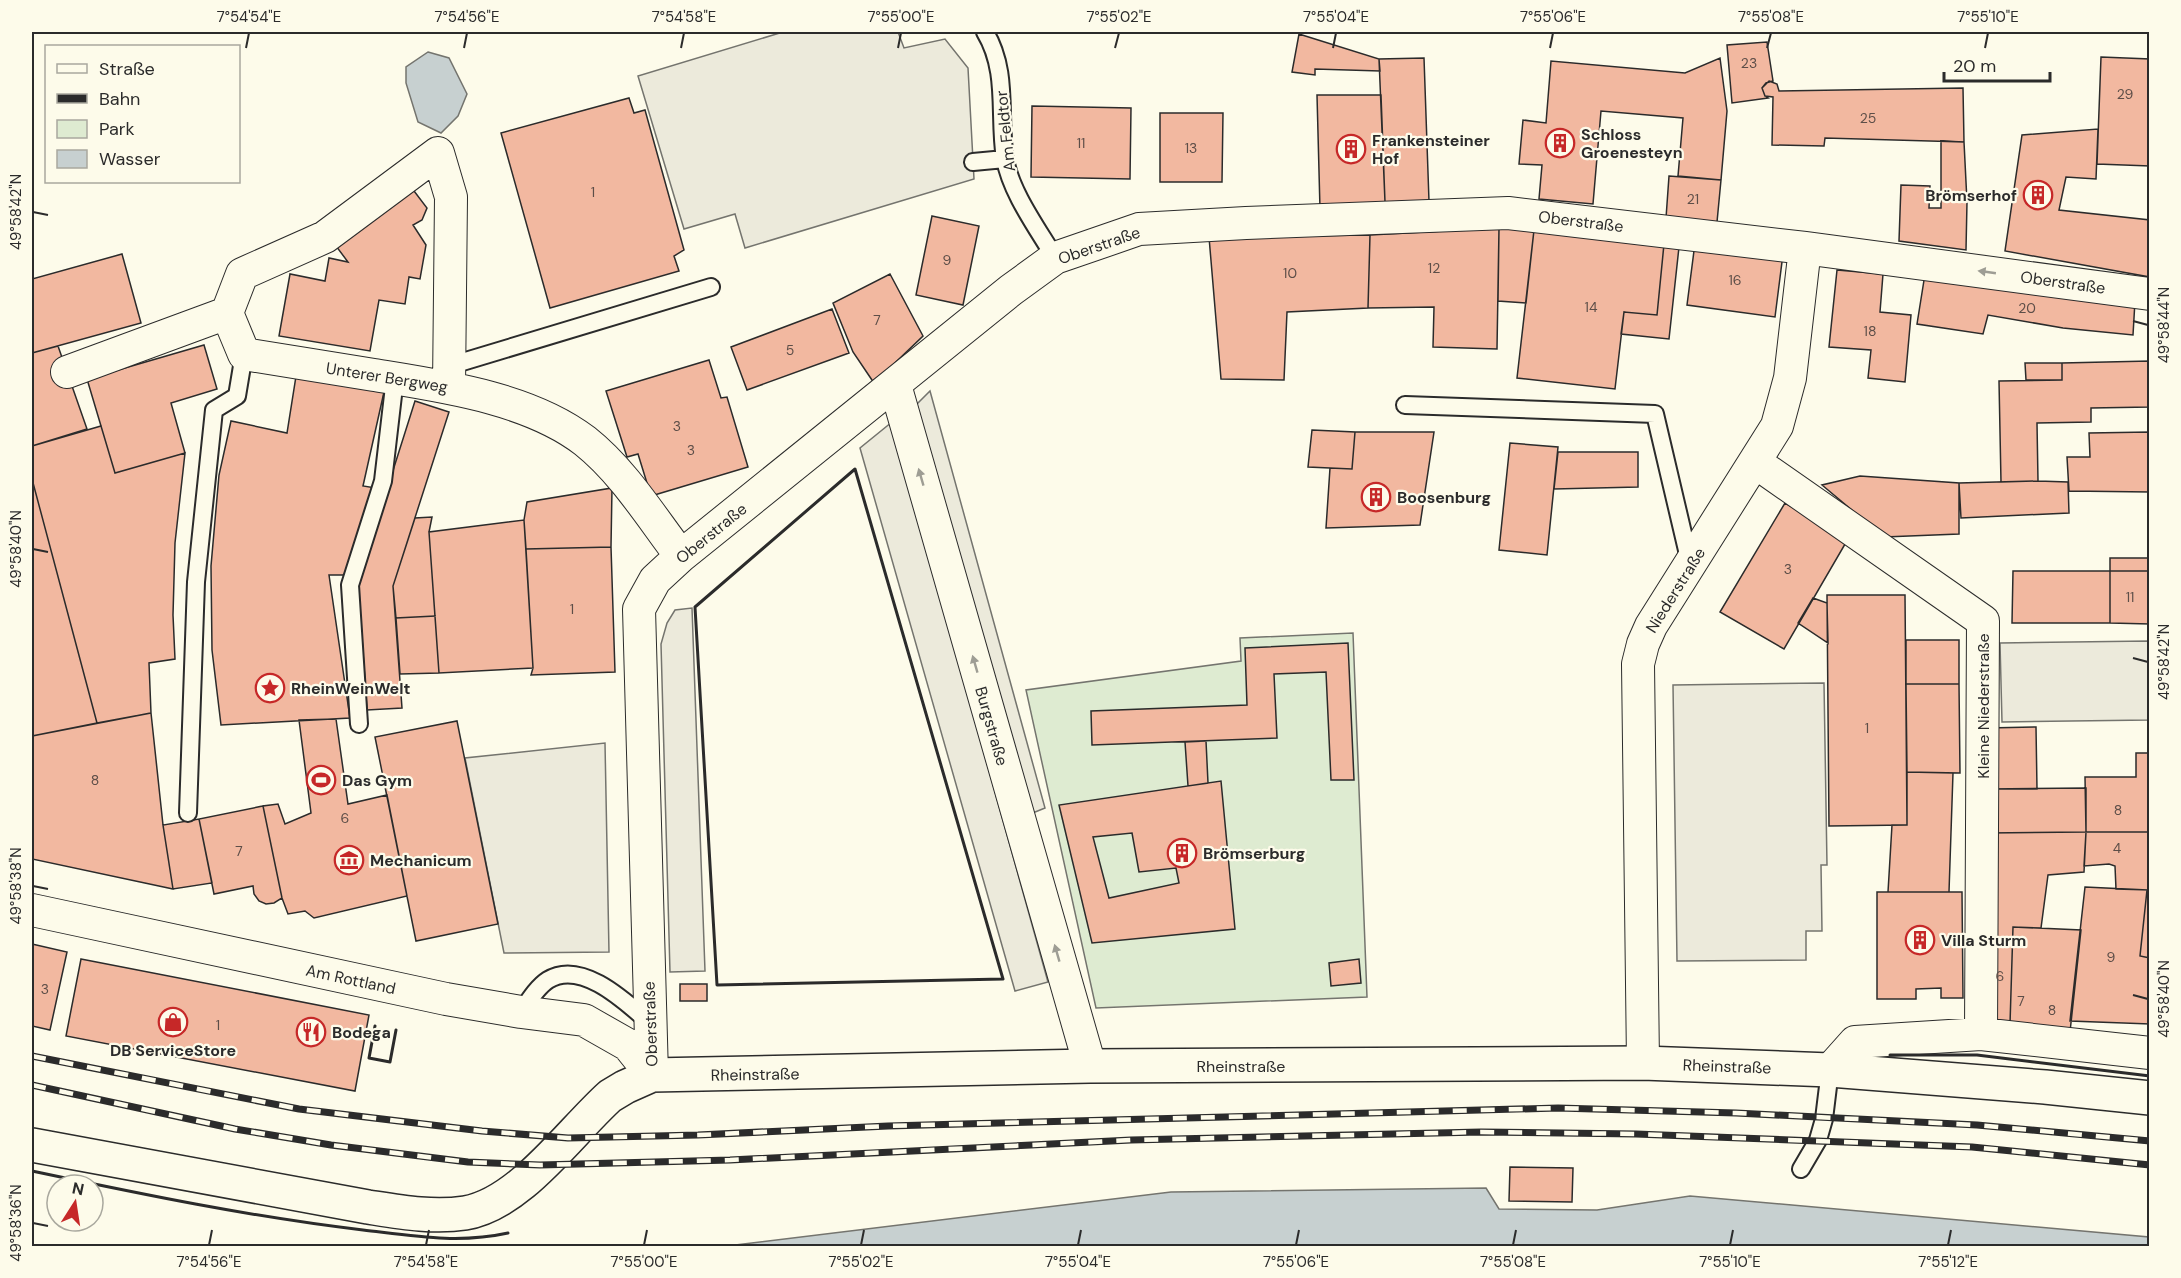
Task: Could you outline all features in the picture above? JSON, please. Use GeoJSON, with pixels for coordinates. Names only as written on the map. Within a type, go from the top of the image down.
{"type":"FeatureCollection","features":[{"type":"Feature","properties":{"kind":"main road","name":"Rheinstraße"},"geometry":{"type":"LineString","coordinates":[[652,1075],[1090,1066],[1643,1063],[1830,1070],[2045,1087],[2150,1098]]}},
{"type":"Feature","properties":{"kind":"main road"},"geometry":{"type":"LineString","coordinates":[[33,1146],[368,1207],[443,1215],[485,1207],[514,1191],[610,1096],[652,1075]]}},
{"type":"Feature","properties":{"kind":"street"},"geometry":{"type":"LineString","coordinates":[[244,354],[227,313],[242,274],[325,237],[438,153],[451,197],[449,376]]}},
{"type":"Feature","properties":{"kind":"street","name":"Oberstraße"},"geometry":{"type":"LineString","coordinates":[[652,1075],[639,609],[655,580],[681,556],[1011,290],[1055,258],[1139,229],[1508,213],[1805,248],[2150,294]]}},
{"type":"Feature","properties":{"kind":"street","name":"Niederstraße"},"geometry":{"type":"LineString","coordinates":[[1643,1063],[1638,664],[1651,626],[1777,426],[1790,378],[1805,248]]}},
{"type":"Feature","properties":{"kind":"street"},"geometry":{"type":"LineString","coordinates":[[67,372],[227,313]]}},
{"type":"Feature","properties":{"kind":"street","name":"Unterer Bergweg"},"geometry":{"type":"LineString","coordinates":[[244,354],[395,378],[449,376],[525,409],[584,440],[612,465],[681,556]]}},
{"type":"Feature","properties":{"kind":"street","name":"Burgstraße"},"geometry":{"type":"LineString","coordinates":[[895,385],[1090,1066]]}},
{"type":"Feature","properties":{"kind":"street","name":"Kleine Niederstraße"},"geometry":{"type":"LineString","coordinates":[[1755,462],[1983,621],[1981,1034]]}},
{"type":"Feature","properties":{"kind":"street","name":"Am Rottland"},"geometry":{"type":"LineString","coordinates":[[32,910],[446,999],[584,1020],[628,1046],[652,1075]]}},
{"type":"Feature","properties":{"kind":"street"},"geometry":{"type":"LineString","coordinates":[[1830,1070],[1854,1042],[1981,1034],[2150,1053]]}},
{"type":"Feature","properties":{"kind":"lane","name":"Am Feldtor"},"geometry":{"type":"LineString","coordinates":[[985,32],[994,46],[1000,68],[1005,159],[1010,179],[1055,258]]}},
{"type":"Feature","properties":{"kind":"lane"},"geometry":{"type":"LineString","coordinates":[[973,162],[1005,159]]}},
{"type":"Feature","properties":{"kind":"lane"},"geometry":{"type":"LineString","coordinates":[[449,376],[711,286]]}},
{"type":"Feature","properties":{"kind":"lane"},"geometry":{"type":"LineString","coordinates":[[188,813],[196,582],[214,410],[237,396],[244,354]]}},
{"type":"Feature","properties":{"kind":"lane"},"geometry":{"type":"LineString","coordinates":[[359,724],[350,585],[383,481],[395,378]]}},
{"type":"Feature","properties":{"kind":"lane"},"geometry":{"type":"LineString","coordinates":[[1405,405],[1655,414],[1690,564]]}},
{"type":"Feature","properties":{"kind":"lane"},"geometry":{"type":"LineString","coordinates":[[521,1012],[548,979],[575,975],[594,981],[618,995],[650,1023]]}},
{"type":"Feature","properties":{"kind":"lane"},"geometry":{"type":"LineString","coordinates":[[1801,1169],[1818,1140],[1824,1119],[1830,1070]]}},
{"type":"Feature","properties":{"kind":"green space"},"geometry":{"type":"Polygon","coordinates":[[[1353,633],[1367,997],[1096,1008],[1026,690],[1241,661],[1240,638],[1353,633]]]}},
{"type":"Feature","properties":{"kind":"shaded area"},"geometry":{"type":"Polygon","coordinates":[[[783,32],[898,32],[904,48],[945,39],[968,68],[974,179],[745,248],[735,214],[684,229],[638,76],[783,32]]]}},
{"type":"Feature","properties":{"kind":"shaded area"},"geometry":{"type":"Polygon","coordinates":[[[930,391],[1045,808],[1018,819],[911,410],[930,391]]]}},
{"type":"Feature","properties":{"kind":"shaded area"},"geometry":{"type":"Polygon","coordinates":[[[892,422],[1048,982],[1015,991],[860,448],[892,422]]]}},
{"type":"Feature","properties":{"kind":"shaded area"},"geometry":{"type":"Polygon","coordinates":[[[692,608],[705,971],[670,972],[661,644],[667,623],[675,610],[692,608]]]}},
{"type":"Feature","properties":{"kind":"shaded area"},"geometry":{"type":"Polygon","coordinates":[[[2149,641],[2149,720],[2002,722],[2000,643],[2149,641]]]}},
{"type":"Feature","properties":{"kind":"shaded area"},"geometry":{"type":"Polygon","coordinates":[[[1824,683],[1827,865],[1821,865],[1822,931],[1806,931],[1806,960],[1677,961],[1673,685],[1824,683]]]}},
{"type":"Feature","properties":{"kind":"shaded area"},"geometry":{"type":"Polygon","coordinates":[[[605,743],[609,952],[504,953],[465,758],[605,743]]]}},
{"type":"Feature","properties":{"kind":"water"},"geometry":{"type":"Polygon","coordinates":[[[428,52],[449,58],[467,94],[458,116],[441,133],[418,122],[406,83],[406,67],[428,52]]]}},
{"type":"Feature","properties":{"kind":"water"},"geometry":{"type":"Polygon","coordinates":[[[1486,1188],[1499,1209],[1597,1210],[1690,1196],[2149,1237],[2149,1246],[727,1246],[1171,1192],[1486,1188]]]}},
{"type":"Feature","properties":{"kind":"building"},"geometry":{"type":"Polygon","coordinates":[[[1299,34],[1379,59],[1380,71],[1315,69],[1315,75],[1292,72],[1299,34]]]}},
{"type":"Feature","properties":{"kind":"building"},"geometry":{"type":"Polygon","coordinates":[[[1767,42],[1773,81],[1766,83],[1762,88],[1768,98],[1732,103],[1727,45],[1767,42]]]}},
{"type":"Feature","properties":{"kind":"building"},"geometry":{"type":"Polygon","coordinates":[[[2101,57],[2150,59],[2150,166],[2097,164],[2101,57]]]}},
{"type":"Feature","properties":{"kind":"building"},"geometry":{"type":"Polygon","coordinates":[[[1424,58],[1429,201],[1385,202],[1379,59],[1424,58]]]}},
{"type":"Feature","properties":{"kind":"building","name":"Schloss Groenesteyn"},"geometry":{"type":"Polygon","coordinates":[[[1720,58],[1727,111],[1721,180],[1678,176],[1683,118],[1601,111],[1593,204],[1539,199],[1542,165],[1519,164],[1523,120],[1546,123],[1551,61],[1685,73],[1720,58]]]}},
{"type":"Feature","properties":{"kind":"building"},"geometry":{"type":"Polygon","coordinates":[[[1769,81],[1777,84],[1779,91],[1963,88],[1964,142],[1825,138],[1824,146],[1772,145],[1773,97],[1765,96],[1762,88],[1769,81]]]}},
{"type":"Feature","properties":{"kind":"building","name":"Frankensteiner Hof"},"geometry":{"type":"Polygon","coordinates":[[[1317,95],[1381,95],[1385,202],[1320,209],[1317,95]]]}},
{"type":"Feature","properties":{"kind":"building"},"geometry":{"type":"Polygon","coordinates":[[[629,98],[634,113],[645,110],[684,250],[674,256],[679,271],[550,308],[501,133],[629,98]]]}},
{"type":"Feature","properties":{"kind":"building"},"geometry":{"type":"Polygon","coordinates":[[[1032,106],[1131,108],[1130,179],[1031,177],[1032,106]]]}},
{"type":"Feature","properties":{"kind":"building"},"geometry":{"type":"Polygon","coordinates":[[[1160,113],[1223,113],[1222,182],[1160,182],[1160,113]]]}},
{"type":"Feature","properties":{"kind":"building","name":"Brömserhof"},"geometry":{"type":"Polygon","coordinates":[[[2098,129],[2096,179],[2066,177],[2059,210],[2150,220],[2150,277],[2005,251],[2022,135],[2098,129]]]}},
{"type":"Feature","properties":{"kind":"building"},"geometry":{"type":"Polygon","coordinates":[[[1941,141],[1964,142],[1967,202],[1966,250],[1899,241],[1901,185],[1930,186],[1929,208],[1941,208],[1941,141]]]}},
{"type":"Feature","properties":{"kind":"building"},"geometry":{"type":"Polygon","coordinates":[[[1669,176],[1721,180],[1717,222],[1666,218],[1669,176]]]}},
{"type":"Feature","properties":{"kind":"building"},"geometry":{"type":"Polygon","coordinates":[[[411,187],[427,208],[422,220],[413,225],[426,245],[420,279],[409,277],[405,304],[379,300],[370,351],[279,336],[290,274],[325,281],[329,258],[348,262],[336,246],[411,187]]]}},
{"type":"Feature","properties":{"kind":"building"},"geometry":{"type":"Polygon","coordinates":[[[932,216],[979,226],[963,305],[916,295],[932,216]]]}},
{"type":"Feature","properties":{"kind":"building"},"geometry":{"type":"Polygon","coordinates":[[[1499,228],[1497,349],[1433,347],[1434,307],[1368,308],[1370,235],[1499,228]]]}},
{"type":"Feature","properties":{"kind":"building"},"geometry":{"type":"Polygon","coordinates":[[[1499,228],[1534,230],[1526,303],[1498,301],[1499,228]]]}},
{"type":"Feature","properties":{"kind":"building"},"geometry":{"type":"Polygon","coordinates":[[[1534,230],[1664,244],[1657,315],[1624,312],[1615,389],[1517,378],[1534,230]]]}},
{"type":"Feature","properties":{"kind":"building"},"geometry":{"type":"Polygon","coordinates":[[[1370,235],[1368,308],[1287,312],[1284,380],[1221,379],[1209,237],[1370,235]]]}},
{"type":"Feature","properties":{"kind":"building"},"geometry":{"type":"Polygon","coordinates":[[[1695,243],[1783,254],[1775,317],[1687,305],[1695,243]]]}},
{"type":"Feature","properties":{"kind":"building"},"geometry":{"type":"Polygon","coordinates":[[[1664,244],[1679,247],[1669,339],[1621,334],[1624,312],[1657,315],[1664,244]]]}},
{"type":"Feature","properties":{"kind":"building"},"geometry":{"type":"Polygon","coordinates":[[[122,254],[141,323],[32,353],[32,279],[122,254]]]}},
{"type":"Feature","properties":{"kind":"building"},"geometry":{"type":"Polygon","coordinates":[[[1837,270],[1883,274],[1880,312],[1911,315],[1905,382],[1868,378],[1871,350],[1829,347],[1837,270]]]}},
{"type":"Feature","properties":{"kind":"building"},"geometry":{"type":"Polygon","coordinates":[[[890,274],[923,336],[874,383],[853,352],[833,303],[890,274]]]}},
{"type":"Feature","properties":{"kind":"building"},"geometry":{"type":"Polygon","coordinates":[[[1925,274],[2135,301],[2133,335],[2063,328],[1988,315],[1983,334],[1917,324],[1925,274]]]}},
{"type":"Feature","properties":{"kind":"building"},"geometry":{"type":"Polygon","coordinates":[[[832,309],[849,353],[747,390],[731,347],[832,309]]]}},
{"type":"Feature","properties":{"kind":"building"},"geometry":{"type":"Polygon","coordinates":[[[204,345],[217,389],[171,403],[185,453],[115,473],[87,379],[204,345]]]}},
{"type":"Feature","properties":{"kind":"building"},"geometry":{"type":"Polygon","coordinates":[[[58,346],[87,429],[32,446],[32,353],[58,346]]]}},
{"type":"Feature","properties":{"kind":"building"},"geometry":{"type":"Polygon","coordinates":[[[709,360],[721,398],[727,397],[748,467],[651,496],[638,454],[627,457],[606,391],[709,360]]]}},
{"type":"Feature","properties":{"kind":"building"},"geometry":{"type":"Polygon","coordinates":[[[2150,361],[2150,407],[2091,408],[2091,422],[2037,423],[2038,481],[2001,482],[1999,381],[2062,380],[2062,363],[2150,361]]]}},
{"type":"Feature","properties":{"kind":"building"},"geometry":{"type":"Polygon","coordinates":[[[2025,363],[2062,363],[2062,380],[2026,380],[2025,363]]]}},
{"type":"Feature","properties":{"kind":"building"},"geometry":{"type":"Polygon","coordinates":[[[297,370],[384,392],[363,486],[376,488],[347,575],[329,575],[350,718],[221,725],[212,650],[211,566],[219,475],[231,421],[287,433],[297,370]]]}},
{"type":"Feature","properties":{"kind":"building"},"geometry":{"type":"Polygon","coordinates":[[[415,401],[449,412],[393,586],[402,708],[367,710],[358,581],[415,401]]]}},
{"type":"Feature","properties":{"kind":"building"},"geometry":{"type":"Polygon","coordinates":[[[101,426],[115,473],[185,453],[175,543],[173,615],[175,659],[149,663],[151,713],[97,723],[32,479],[32,446],[101,426]]]}},
{"type":"Feature","properties":{"kind":"building"},"geometry":{"type":"Polygon","coordinates":[[[1312,430],[1355,432],[1352,469],[1308,467],[1312,430]]]}},
{"type":"Feature","properties":{"kind":"building","name":"Boosenburg"},"geometry":{"type":"Polygon","coordinates":[[[1355,432],[1434,432],[1420,525],[1326,528],[1330,468],[1352,469],[1355,432]]]}},
{"type":"Feature","properties":{"kind":"building"},"geometry":{"type":"Polygon","coordinates":[[[2150,432],[2150,492],[2069,491],[2067,457],[2090,457],[2089,433],[2150,432]]]}},
{"type":"Feature","properties":{"kind":"building"},"geometry":{"type":"Polygon","coordinates":[[[1510,443],[1558,447],[1547,555],[1499,550],[1510,443]]]}},
{"type":"Feature","properties":{"kind":"building"},"geometry":{"type":"Polygon","coordinates":[[[1558,452],[1638,452],[1638,487],[1554,489],[1558,452]]]}},
{"type":"Feature","properties":{"kind":"building"},"geometry":{"type":"Polygon","coordinates":[[[1860,476],[1959,483],[1959,534],[1884,537],[1822,485],[1860,476]]]}},
{"type":"Feature","properties":{"kind":"building"},"geometry":{"type":"Polygon","coordinates":[[[32,479],[97,723],[32,736],[32,479]]]}},
{"type":"Feature","properties":{"kind":"building"},"geometry":{"type":"Polygon","coordinates":[[[2068,482],[2069,513],[1961,518],[1959,483],[2068,482]]]}},
{"type":"Feature","properties":{"kind":"building"},"geometry":{"type":"Polygon","coordinates":[[[612,488],[611,547],[526,549],[524,520],[527,502],[612,488]]]}},
{"type":"Feature","properties":{"kind":"building"},"geometry":{"type":"Polygon","coordinates":[[[1785,503],[1848,539],[1784,649],[1720,612],[1785,503]]]}},
{"type":"Feature","properties":{"kind":"building"},"geometry":{"type":"Polygon","coordinates":[[[432,517],[429,532],[435,616],[396,618],[393,586],[415,518],[432,517]]]}},
{"type":"Feature","properties":{"kind":"building"},"geometry":{"type":"Polygon","coordinates":[[[524,520],[533,668],[439,673],[429,532],[524,520]]]}},
{"type":"Feature","properties":{"kind":"building"},"geometry":{"type":"Polygon","coordinates":[[[611,547],[615,672],[531,675],[533,668],[526,549],[611,547]]]}},
{"type":"Feature","properties":{"kind":"building"},"geometry":{"type":"Polygon","coordinates":[[[2110,558],[2150,558],[2150,571],[2110,571],[2110,558]]]}},
{"type":"Feature","properties":{"kind":"building"},"geometry":{"type":"Polygon","coordinates":[[[2013,571],[2110,571],[2110,623],[2012,623],[2013,571]]]}},
{"type":"Feature","properties":{"kind":"building"},"geometry":{"type":"Polygon","coordinates":[[[2110,571],[2150,571],[2150,624],[2110,623],[2110,571]]]}},
{"type":"Feature","properties":{"kind":"building"},"geometry":{"type":"Polygon","coordinates":[[[1827,595],[1905,595],[1907,825],[1829,826],[1827,595]]]}},
{"type":"Feature","properties":{"kind":"building"},"geometry":{"type":"Polygon","coordinates":[[[1813,598],[1827,603],[1828,643],[1798,623],[1813,598]]]}},
{"type":"Feature","properties":{"kind":"building"},"geometry":{"type":"Polygon","coordinates":[[[435,616],[439,673],[400,674],[396,618],[435,616]]]}},
{"type":"Feature","properties":{"kind":"building"},"geometry":{"type":"Polygon","coordinates":[[[1906,640],[1959,640],[1959,684],[1906,684],[1906,640]]]}},
{"type":"Feature","properties":{"kind":"building"},"geometry":{"type":"Polygon","coordinates":[[[1348,643],[1354,780],[1331,780],[1326,672],[1274,674],[1277,738],[1092,745],[1091,711],[1247,705],[1245,648],[1348,643]]]}},
{"type":"Feature","properties":{"kind":"building"},"geometry":{"type":"Polygon","coordinates":[[[1906,684],[1959,684],[1960,773],[1907,772],[1906,684]]]}},
{"type":"Feature","properties":{"kind":"building"},"geometry":{"type":"Polygon","coordinates":[[[151,713],[163,825],[173,889],[32,859],[32,736],[151,713]]]}},
{"type":"Feature","properties":{"kind":"building"},"geometry":{"type":"Polygon","coordinates":[[[336,719],[348,804],[387,795],[407,896],[314,918],[305,911],[288,914],[282,898],[263,806],[278,804],[285,824],[311,813],[299,720],[336,719]]]}},
{"type":"Feature","properties":{"kind":"building"},"geometry":{"type":"Polygon","coordinates":[[[457,721],[498,924],[416,941],[375,737],[457,721]]]}},
{"type":"Feature","properties":{"kind":"building"},"geometry":{"type":"Polygon","coordinates":[[[2036,727],[2037,789],[1987,789],[1987,728],[2036,727]]]}},
{"type":"Feature","properties":{"kind":"building"},"geometry":{"type":"Polygon","coordinates":[[[1206,741],[1208,783],[1188,786],[1185,742],[1206,741]]]}},
{"type":"Feature","properties":{"kind":"building"},"geometry":{"type":"Polygon","coordinates":[[[2136,753],[2150,753],[2150,832],[2086,832],[2085,777],[2136,777],[2136,753]]]}},
{"type":"Feature","properties":{"kind":"building"},"geometry":{"type":"Polygon","coordinates":[[[1907,772],[1953,773],[1949,892],[1888,892],[1892,825],[1907,825],[1907,772]]]}},
{"type":"Feature","properties":{"kind":"building","name":"Brömserburg"},"geometry":{"type":"Polygon","coordinates":[[[1221,781],[1235,929],[1092,943],[1059,805],[1221,781]],[[1132,833],[1093,837],[1109,898],[1179,883],[1176,868],[1139,872],[1132,833]]]}},
{"type":"Feature","properties":{"kind":"building"},"geometry":{"type":"Polygon","coordinates":[[[2086,788],[2086,832],[1987,833],[1987,789],[2086,788]]]}},
{"type":"Feature","properties":{"kind":"building"},"geometry":{"type":"Polygon","coordinates":[[[263,806],[282,898],[274,903],[266,904],[259,901],[254,894],[253,886],[214,894],[199,819],[263,806]]]}},
{"type":"Feature","properties":{"kind":"building"},"geometry":{"type":"Polygon","coordinates":[[[199,819],[212,883],[173,889],[163,825],[199,819]]]}},
{"type":"Feature","properties":{"kind":"building"},"geometry":{"type":"Polygon","coordinates":[[[2086,832],[2084,872],[2048,875],[2041,928],[2013,927],[2010,1024],[1988,1023],[1987,833],[2086,832]]]}},
{"type":"Feature","properties":{"kind":"building"},"geometry":{"type":"Polygon","coordinates":[[[2086,832],[2150,832],[2150,890],[2116,889],[2115,866],[2109,864],[2084,866],[2086,832]]]}},
{"type":"Feature","properties":{"kind":"building"},"geometry":{"type":"Polygon","coordinates":[[[2085,887],[2147,890],[2140,956],[2150,958],[2150,1024],[2070,1021],[2085,887]]]}},
{"type":"Feature","properties":{"kind":"building"},"geometry":{"type":"Polygon","coordinates":[[[2147,890],[2150,890],[2150,958],[2140,956],[2147,890]]]}},
{"type":"Feature","properties":{"kind":"building","name":"Villa Sturm"},"geometry":{"type":"Polygon","coordinates":[[[1877,892],[1962,892],[1963,998],[1941,998],[1941,988],[1916,989],[1916,999],[1877,999],[1877,892]]]}},
{"type":"Feature","properties":{"kind":"building"},"geometry":{"type":"Polygon","coordinates":[[[2013,927],[2081,930],[2070,1032],[2010,1024],[2013,927]]]}},
{"type":"Feature","properties":{"kind":"building"},"geometry":{"type":"Polygon","coordinates":[[[32,944],[67,952],[50,1030],[32,1026],[32,944]]]}},
{"type":"Feature","properties":{"kind":"building"},"geometry":{"type":"Polygon","coordinates":[[[81,959],[369,1015],[355,1091],[66,1036],[81,959]]]}},
{"type":"Feature","properties":{"kind":"building"},"geometry":{"type":"Polygon","coordinates":[[[1359,959],[1361,983],[1331,986],[1329,963],[1359,959]]]}},
{"type":"Feature","properties":{"kind":"building"},"geometry":{"type":"Polygon","coordinates":[[[680,984],[707,984],[707,1001],[680,1001],[680,984]]]}},
{"type":"Feature","properties":{"kind":"building"},"geometry":{"type":"Polygon","coordinates":[[[1510,1167],[1573,1168],[1572,1202],[1509,1201],[1510,1167]]]}},
{"type":"Feature","properties":{"kind":"railway"},"geometry":{"type":"LineString","coordinates":[[32,1056],[299,1109],[482,1131],[568,1138],[698,1135],[888,1126],[1558,1108],[1736,1113],[1977,1125],[2150,1141]]}},
{"type":"Feature","properties":{"kind":"railway"},"geometry":{"type":"LineString","coordinates":[[32,1085],[235,1129],[331,1145],[468,1162],[540,1165],[730,1160],[1131,1140],[1481,1132],[1636,1134],[1972,1147],[2150,1165]]}},
{"type":"Feature","properties":{"kind":"wall"},"geometry":{"type":"LineString","coordinates":[[855,469],[1003,979],[717,985],[695,607],[855,469]]}},
{"type":"Feature","properties":{"kind":"wall"},"geometry":{"type":"LineString","coordinates":[[375,1026],[369,1058],[390,1062],[396,1030]]}},
{"type":"Feature","properties":{"kind":"wall"},"geometry":{"type":"LineString","coordinates":[[1890,1055],[1977,1055],[2150,1076]]}},
{"type":"Feature","properties":{"kind":"wall"},"geometry":{"type":"LineString","coordinates":[[32,1171],[197,1204],[321,1225],[436,1238],[471,1238],[508,1233]]}},
{"type":"Feature","properties":{"kind":"place","name":"Schloss Groenesteyn"},"geometry":{"type":"Point","coordinates":[1560,143]}},
{"type":"Feature","properties":{"kind":"place","name":"Frankensteiner Hof"},"geometry":{"type":"Point","coordinates":[1351,149]}},
{"type":"Feature","properties":{"kind":"place","name":"Brömserhof"},"geometry":{"type":"Point","coordinates":[2038,195]}},
{"type":"Feature","properties":{"kind":"place","name":"Boosenburg"},"geometry":{"type":"Point","coordinates":[1376,497]}},
{"type":"Feature","properties":{"kind":"place","name":"RheinWeinWelt"},"geometry":{"type":"Point","coordinates":[270,688]}},
{"type":"Feature","properties":{"kind":"place","name":"Das Gym"},"geometry":{"type":"Point","coordinates":[321,780]}},
{"type":"Feature","properties":{"kind":"place","name":"Brömserburg"},"geometry":{"type":"Point","coordinates":[1182,853]}},
{"type":"Feature","properties":{"kind":"place","name":"Mechanicum"},"geometry":{"type":"Point","coordinates":[349,860]}},
{"type":"Feature","properties":{"kind":"place","name":"Villa Sturm"},"geometry":{"type":"Point","coordinates":[1920,940]}},
{"type":"Feature","properties":{"kind":"place","name":"DB ServiceStore"},"geometry":{"type":"Point","coordinates":[173,1022]}},
{"type":"Feature","properties":{"kind":"place","name":"Bodega"},"geometry":{"type":"Point","coordinates":[311,1032]}}]}
